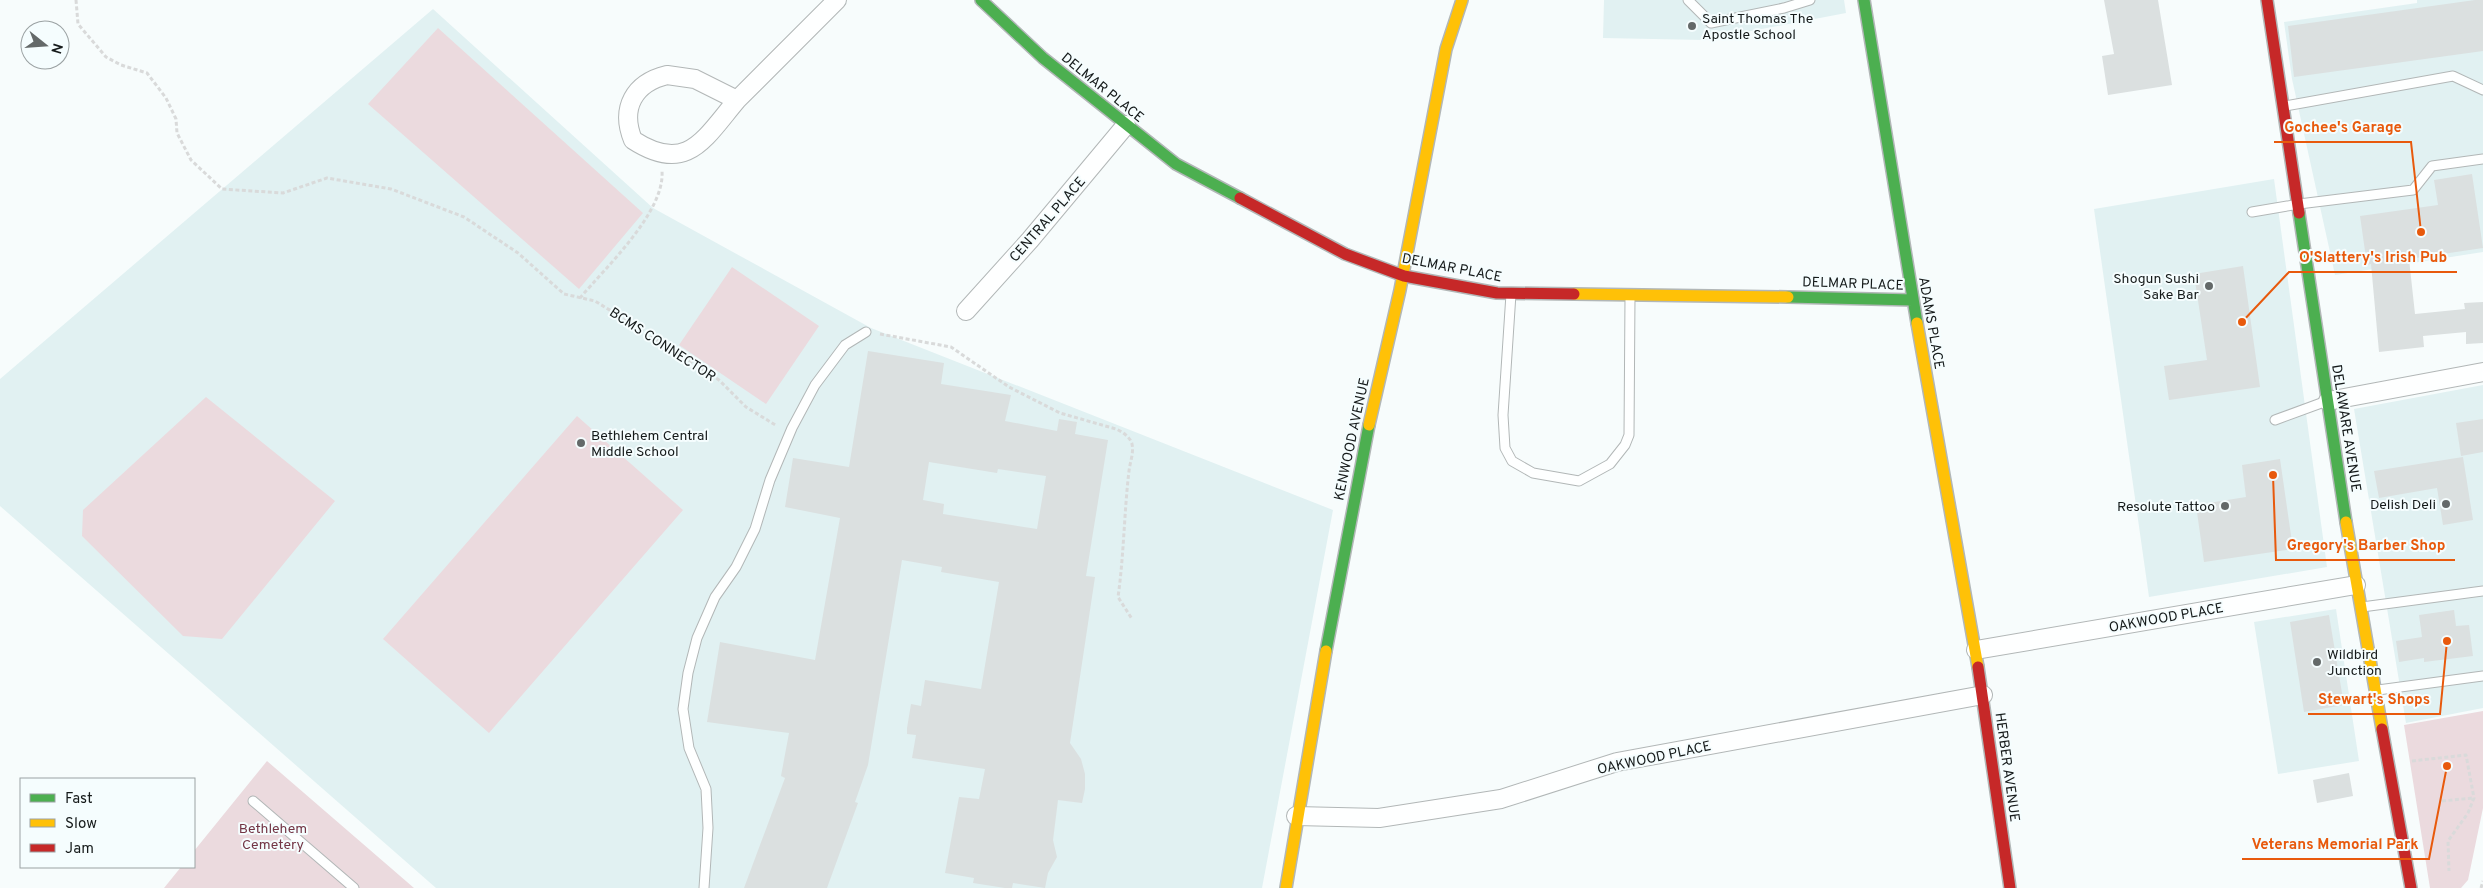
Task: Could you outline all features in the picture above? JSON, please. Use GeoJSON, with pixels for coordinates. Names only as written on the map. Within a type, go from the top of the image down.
{"type":"FeatureCollection","features":[{"type":"Feature","properties":{"kind":"street"},"geometry":{"type":"LineString","coordinates":[[737,100],[695,78],[667,75],[650,82],[630,100],[627,126],[633,140],[661,155],[690,150],[701,141],[737,100],[837,0]]}},
{"type":"Feature","properties":{"kind":"street","name":"DELMAR PLACE"},"geometry":{"type":"LineString","coordinates":[[981,0],[1043,58],[1176,164],[1345,254],[1404,276],[1498,293],[1913,300]]}},
{"type":"Feature","properties":{"kind":"street","name":"KENWOOD AVENUE"},"geometry":{"type":"LineString","coordinates":[[1286,888],[1296,816],[1368,425],[1404,276],[1408,244],[1446,49],[1462,0]]}},
{"type":"Feature","properties":{"kind":"street","name":"ADAMS PLACE"},"geometry":{"type":"LineString","coordinates":[[1864,0],[1956,551],[1976,650]]}},
{"type":"Feature","properties":{"kind":"street","name":"DELAWARE AVENUE"},"geometry":{"type":"LineString","coordinates":[[2267,0],[2285,106],[2356,585],[2411,888]]}},
{"type":"Feature","properties":{"kind":"street","name":"CENTRAL PLACE"},"geometry":{"type":"LineString","coordinates":[[966,311],[1030,240],[1126,125]]}},
{"type":"Feature","properties":{"kind":"street"},"geometry":{"type":"LineString","coordinates":[[2328,401],[2483,372]]}},
{"type":"Feature","properties":{"kind":"street","name":"OAKWOOD PLACE"},"geometry":{"type":"LineString","coordinates":[[1976,650],[2356,585]]}},
{"type":"Feature","properties":{"kind":"street","name":"HERBER AVENUE"},"geometry":{"type":"LineString","coordinates":[[1976,650],[2010,888]]}},
{"type":"Feature","properties":{"kind":"street","name":"OAKWOOD PLACE"},"geometry":{"type":"LineString","coordinates":[[1296,816],[1379,818],[1501,799],[1617,762],[1983,695]]}},
{"type":"Feature","properties":{"kind":"lane"},"geometry":{"type":"LineString","coordinates":[[1688,0],[1711,23],[1784,8],[1810,0]]}},
{"type":"Feature","properties":{"kind":"lane"},"geometry":{"type":"LineString","coordinates":[[2285,106],[2453,76],[2483,90]]}},
{"type":"Feature","properties":{"kind":"lane"},"geometry":{"type":"LineString","coordinates":[[2252,212],[2299,204],[2413,190],[2432,166],[2483,159]]}},
{"type":"Feature","properties":{"kind":"lane"},"geometry":{"type":"LineString","coordinates":[[1511,293],[1503,415],[1504,448],[1512,461],[1533,473],[1579,482],[1610,464],[1626,445],[1629,435],[1630,294]]}},
{"type":"Feature","properties":{"kind":"lane"},"geometry":{"type":"LineString","coordinates":[[704,888],[708,828],[706,789],[689,748],[683,709],[688,673],[697,638],[715,597],[736,567],[755,529],[770,480],[790,434],[815,385],[845,345],[866,332]]}},
{"type":"Feature","properties":{"kind":"lane"},"geometry":{"type":"LineString","coordinates":[[2275,420],[2328,401]]}},
{"type":"Feature","properties":{"kind":"lane"},"geometry":{"type":"LineString","coordinates":[[2360,608],[2483,591]]}},
{"type":"Feature","properties":{"kind":"lane"},"geometry":{"type":"LineString","coordinates":[[2376,690],[2483,676]]}},
{"type":"Feature","properties":{"kind":"lane"},"geometry":{"type":"LineString","coordinates":[[253,801],[354,888]]}},
{"type":"Feature","properties":{"kind":"path","name":"BCMS CONNECTOR"},"geometry":{"type":"LineString","coordinates":[[76,0],[78,24],[106,57],[120,65],[148,73],[166,98],[176,119],[178,133],[191,160],[222,190],[283,193],[327,178],[391,189],[464,217],[518,252],[564,294],[595,301],[719,380],[746,407],[790,434]]}},
{"type":"Feature","properties":{"kind":"path"},"geometry":{"type":"LineString","coordinates":[[580,298],[653,208],[663,178],[661,155]]}},
{"type":"Feature","properties":{"kind":"path"},"geometry":{"type":"LineString","coordinates":[[866,332],[951,347],[1009,387],[1060,413],[1116,428],[1125,433],[1132,443],[1132,455],[1129,470],[1124,554],[1118,597],[1132,619]]}},
{"type":"Feature","properties":{"kind":"path"},"geometry":{"type":"LineString","coordinates":[[2389,763],[2466,755],[2474,798],[2468,813],[2448,841],[2449,872]]}},
{"type":"Feature","properties":{"kind":"path"},"geometry":{"type":"LineString","coordinates":[[2442,801],[2474,798]]}},
{"type":"Feature","properties":{"kind":"path"},"geometry":{"type":"LineString","coordinates":[[2482,888],[2483,881]]}},
{"type":"Feature","properties":{"kind":"shaded area","name":"Saint Thomas The Apostle School"},"geometry":{"type":"Polygon","coordinates":[[[1604,0],[1844,0],[1846,13],[1704,40],[1603,38],[1604,0]]]}},
{"type":"Feature","properties":{"kind":"shaded area"},"geometry":{"type":"Polygon","coordinates":[[[2417,0],[2483,0],[2483,252],[2335,275],[2292,79],[2284,22],[2417,3],[2417,0]]]}},
{"type":"Feature","properties":{"kind":"shaded area","name":"Bethlehem Central Middle School"},"geometry":{"type":"Polygon","coordinates":[[[433,9],[653,208],[871,328],[1333,510],[1262,888],[436,888],[0,506],[0,379],[433,9]]]}},
{"type":"Feature","properties":{"kind":"shaded area"},"geometry":{"type":"Polygon","coordinates":[[[2274,179],[2327,567],[2149,597],[2094,209],[2274,179]]]}},
{"type":"Feature","properties":{"kind":"shaded area"},"geometry":{"type":"Polygon","coordinates":[[[2483,385],[2483,708],[2406,723],[2354,409],[2483,385]]]}},
{"type":"Feature","properties":{"kind":"shaded area"},"geometry":{"type":"Polygon","coordinates":[[[2336,609],[2359,761],[2278,774],[2254,622],[2336,609]]]}},
{"type":"Feature","properties":{"kind":"green space"},"geometry":{"type":"Polygon","coordinates":[[[438,28],[643,213],[579,289],[368,104],[438,28]]]}},
{"type":"Feature","properties":{"kind":"green space"},"geometry":{"type":"Polygon","coordinates":[[[732,267],[819,326],[766,404],[679,345],[732,267]]]}},
{"type":"Feature","properties":{"kind":"green space"},"geometry":{"type":"Polygon","coordinates":[[[206,397],[335,501],[222,639],[183,636],[82,536],[83,510],[206,397]]]}},
{"type":"Feature","properties":{"kind":"green space"},"geometry":{"type":"Polygon","coordinates":[[[577,416],[683,510],[489,733],[383,639],[577,416]]]}},
{"type":"Feature","properties":{"kind":"green space"},"geometry":{"type":"Polygon","coordinates":[[[2483,711],[2483,808],[2468,880],[2461,888],[2430,888],[2404,725],[2483,711]]]}},
{"type":"Feature","properties":{"kind":"green space","name":"Bethlehem Cemetery"},"geometry":{"type":"Polygon","coordinates":[[[267,761],[414,888],[164,888],[180,868],[195,868],[195,850],[267,761]]]}},
{"type":"Feature","properties":{"kind":"building"},"geometry":{"type":"Polygon","coordinates":[[[2104,0],[2158,0],[2172,85],[2108,95],[2102,56],[2114,54],[2104,0]]]}},
{"type":"Feature","properties":{"kind":"building"},"geometry":{"type":"Polygon","coordinates":[[[2483,0],[2483,51],[2294,77],[2288,26],[2483,0]]]}},
{"type":"Feature","properties":{"kind":"building"},"geometry":{"type":"Polygon","coordinates":[[[2472,174],[2483,248],[2409,259],[2415,314],[2465,309],[2464,303],[2483,302],[2483,343],[2466,344],[2466,332],[2423,336],[2424,347],[2379,352],[2371,264],[2367,265],[2360,216],[2438,205],[2434,180],[2472,174]]]}},
{"type":"Feature","properties":{"kind":"building"},"geometry":{"type":"Polygon","coordinates":[[[2243,266],[2260,387],[2169,400],[2164,366],[2207,360],[2194,274],[2243,266]]]}},
{"type":"Feature","properties":{"kind":"building"},"geometry":{"type":"Polygon","coordinates":[[[868,351],[944,363],[941,384],[1011,395],[1005,421],[1057,431],[1059,419],[1077,422],[1075,434],[1108,440],[1086,576],[1095,577],[1070,743],[1081,759],[1085,774],[1085,789],[1082,803],[1058,800],[1053,840],[1057,857],[1048,873],[1045,888],[1013,883],[1012,888],[1005,888],[973,883],[974,878],[945,873],[959,797],[979,799],[985,769],[912,758],[916,735],[907,734],[911,704],[921,706],[925,680],[981,689],[999,582],[941,572],[942,567],[902,560],[868,765],[855,802],[858,803],[827,888],[744,888],[785,778],[781,776],[789,733],[707,722],[720,642],[815,660],[840,518],[785,507],[793,458],[849,467],[868,351]],[[929,462],[923,500],[944,504],[943,514],[1037,529],[1046,476],[998,469],[997,473],[929,462]]]}},
{"type":"Feature","properties":{"kind":"building"},"geometry":{"type":"Polygon","coordinates":[[[2483,419],[2483,452],[2461,456],[2456,423],[2483,419]]]}},
{"type":"Feature","properties":{"kind":"building"},"geometry":{"type":"Polygon","coordinates":[[[2463,457],[2473,520],[2443,525],[2437,488],[2379,498],[2374,471],[2463,457]]]}},
{"type":"Feature","properties":{"kind":"building"},"geometry":{"type":"Polygon","coordinates":[[[2280,459],[2293,549],[2204,562],[2196,505],[2246,497],[2242,465],[2280,459]]]}},
{"type":"Feature","properties":{"kind":"building"},"geometry":{"type":"Polygon","coordinates":[[[2454,610],[2456,626],[2469,625],[2473,656],[2424,662],[2424,658],[2399,662],[2396,641],[2422,637],[2419,615],[2454,610]]]}},
{"type":"Feature","properties":{"kind":"building"},"geometry":{"type":"Polygon","coordinates":[[[2329,615],[2344,705],[2304,712],[2290,622],[2329,615]]]}},
{"type":"Feature","properties":{"kind":"building"},"geometry":{"type":"Polygon","coordinates":[[[2349,773],[2353,796],[2317,803],[2313,780],[2349,773]]]}},
{"type":"Feature","properties":{"kind":"traffic: fast"},"geometry":{"type":"LineString","coordinates":[[981,0],[1043,58],[1176,164],[1240,198]]}},
{"type":"Feature","properties":{"kind":"traffic: fast"},"geometry":{"type":"LineString","coordinates":[[1864,0],[1917,323]]}},
{"type":"Feature","properties":{"kind":"traffic: fast"},"geometry":{"type":"LineString","coordinates":[[2299,213],[2346,522]]}},
{"type":"Feature","properties":{"kind":"traffic: fast"},"geometry":{"type":"LineString","coordinates":[[1788,297],[1913,300]]}},
{"type":"Feature","properties":{"kind":"traffic: fast"},"geometry":{"type":"LineString","coordinates":[[1326,651],[1369,425]]}},
{"type":"Feature","properties":{"kind":"traffic: slow"},"geometry":{"type":"LineString","coordinates":[[1369,425],[1400,290],[1446,49],[1462,0]]}},
{"type":"Feature","properties":{"kind":"traffic: slow"},"geometry":{"type":"LineString","coordinates":[[1574,294],[1788,297]]}},
{"type":"Feature","properties":{"kind":"traffic: slow"},"geometry":{"type":"LineString","coordinates":[[1917,323],[1978,667]]}},
{"type":"Feature","properties":{"kind":"traffic: slow"},"geometry":{"type":"LineString","coordinates":[[2346,522],[2382,729]]}},
{"type":"Feature","properties":{"kind":"traffic: slow"},"geometry":{"type":"LineString","coordinates":[[1286,888],[1326,651]]}},
{"type":"Feature","properties":{"kind":"traffic: jam"},"geometry":{"type":"LineString","coordinates":[[2267,0],[2299,213]]}},
{"type":"Feature","properties":{"kind":"traffic: jam"},"geometry":{"type":"LineString","coordinates":[[1240,198],[1345,254],[1404,276],[1497,293],[1574,294]]}},
{"type":"Feature","properties":{"kind":"traffic: jam"},"geometry":{"type":"LineString","coordinates":[[1978,667],[2010,888]]}},
{"type":"Feature","properties":{"kind":"traffic: jam"},"geometry":{"type":"LineString","coordinates":[[2382,729],[2411,888]]}},
{"type":"Feature","properties":{"kind":"place","name":"Saint Thomas The Apostle School"},"geometry":{"type":"Point","coordinates":[1692,26]}},
{"type":"Feature","properties":{"kind":"place","name":"Gochee's Garage"},"geometry":{"type":"Point","coordinates":[2421,232]}},
{"type":"Feature","properties":{"kind":"place","name":"Shogun Sushi Sake Bar"},"geometry":{"type":"Point","coordinates":[2209,286]}},
{"type":"Feature","properties":{"kind":"place","name":"O'Slattery's Irish Pub"},"geometry":{"type":"Point","coordinates":[2242,322]}},
{"type":"Feature","properties":{"kind":"place","name":"Bethlehem Central Middle School"},"geometry":{"type":"Point","coordinates":[581,443]}},
{"type":"Feature","properties":{"kind":"place","name":"Gregory's Barber Shop"},"geometry":{"type":"Point","coordinates":[2273,475]}},
{"type":"Feature","properties":{"kind":"place","name":"Delish Deli"},"geometry":{"type":"Point","coordinates":[2446,504]}},
{"type":"Feature","properties":{"kind":"place","name":"Resolute Tattoo"},"geometry":{"type":"Point","coordinates":[2225,506]}},
{"type":"Feature","properties":{"kind":"place","name":"Stewart's Shops"},"geometry":{"type":"Point","coordinates":[2447,641]}},
{"type":"Feature","properties":{"kind":"place","name":"Wildbird Junction"},"geometry":{"type":"Point","coordinates":[2317,662]}},
{"type":"Feature","properties":{"kind":"place","name":"Veterans Memorial Park"},"geometry":{"type":"Point","coordinates":[2447,766]}}]}
